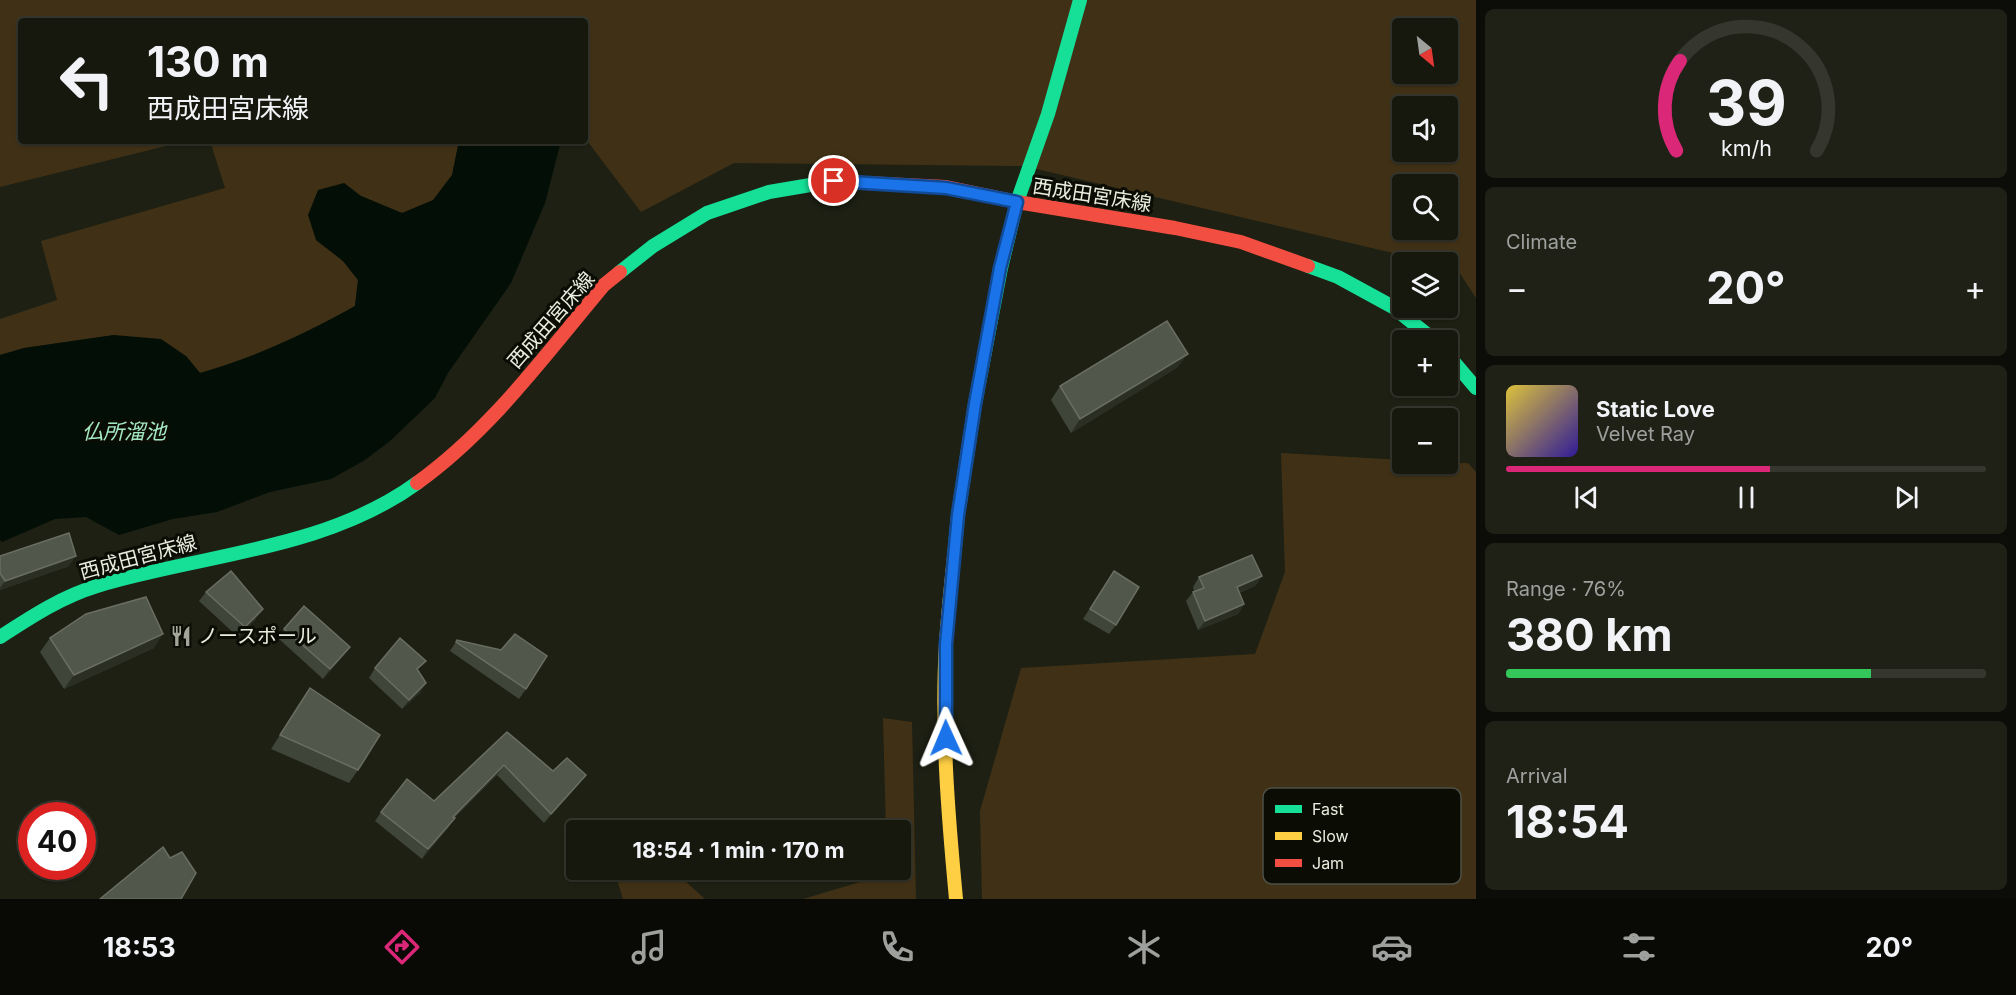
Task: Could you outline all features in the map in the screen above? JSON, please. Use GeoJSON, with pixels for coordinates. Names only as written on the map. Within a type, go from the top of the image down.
{"type":"FeatureCollection","features":[{"type":"Feature","properties":{"kind":"main road"},"geometry":{"type":"LineString","coordinates":[[956,899],[949,822],[945,717],[946,644],[958,515],[975,404],[1000,268],[1017,202],[1048,114],[1080,0]]}},
{"type":"Feature","properties":{"kind":"main road","name":"西成田宮床線"},"geometry":{"type":"LineString","coordinates":[[0,637],[48,606],[95,587],[294,539],[348,521],[399,496],[446,462],[489,422],[604,285],[653,246],[707,213],[769,192],[834,181],[946,188],[1242,242],[1338,277],[1393,307],[1422,330]]}},
{"type":"Feature","properties":{"kind":"main road"},"geometry":{"type":"LineString","coordinates":[[1458,367],[1476,388]]}},
{"type":"Feature","properties":{"kind":"shaded area"},"geometry":{"type":"Polygon","coordinates":[[[0,0],[1476,0],[1476,298],[1458,271],[1458,252],[1392,253],[1024,166],[734,163],[641,212],[588,142],[588,18],[18,18],[18,144],[174,144],[0,187],[0,0]]]}},
{"type":"Feature","properties":{"kind":"shaded area"},"geometry":{"type":"Polygon","coordinates":[[[211,144],[458,144],[452,175],[433,201],[402,213],[361,196],[344,183],[316,240],[343,261],[358,280],[355,306],[299,335],[240,360],[200,373],[186,356],[114,335],[24,348],[0,355],[0,319],[57,300],[41,241],[225,188],[211,144]]]}},
{"type":"Feature","properties":{"kind":"shaded area"},"geometry":{"type":"Polygon","coordinates":[[[1281,453],[1392,459],[1392,474],[1458,474],[1458,463],[1468,463],[1476,472],[1476,899],[982,899],[980,811],[1021,668],[1255,654],[1285,572],[1281,453]]]}},
{"type":"Feature","properties":{"kind":"shaded area"},"geometry":{"type":"Polygon","coordinates":[[[883,718],[912,722],[916,899],[803,899],[867,880],[911,880],[911,820],[886,820],[883,718]]]}},
{"type":"Feature","properties":{"kind":"shaded area"},"geometry":{"type":"Polygon","coordinates":[[[617,880],[684,880],[705,899],[623,899],[617,880]]]}},
{"type":"Feature","properties":{"kind":"water","name":"仏所溜池"},"geometry":{"type":"Polygon","coordinates":[[[458,144],[560,144],[545,203],[511,283],[448,373],[435,398],[390,441],[365,460],[331,479],[270,492],[217,512],[173,519],[119,535],[86,517],[55,519],[2,542],[0,540],[0,355],[24,348],[114,335],[161,339],[186,356],[200,373],[240,360],[299,335],[355,306],[358,280],[343,261],[316,240],[308,215],[318,190],[344,183],[361,196],[402,213],[433,200],[452,175],[458,144]]]}},
{"type":"Feature","properties":{"kind":"building"},"geometry":{"type":"Polygon","coordinates":[[[1167,321],[1188,354],[1080,419],[1060,386],[1167,321]]]}},
{"type":"Feature","properties":{"kind":"building"},"geometry":{"type":"Polygon","coordinates":[[[69,533],[76,556],[5,581],[0,573],[0,556],[69,533]]]}},
{"type":"Feature","properties":{"kind":"building"},"geometry":{"type":"Polygon","coordinates":[[[1252,555],[1262,576],[1237,587],[1244,604],[1205,621],[1193,592],[1204,588],[1199,577],[1252,555]]]}},
{"type":"Feature","properties":{"kind":"building"},"geometry":{"type":"Polygon","coordinates":[[[231,571],[263,609],[245,627],[206,592],[231,571]]]}},
{"type":"Feature","properties":{"kind":"building"},"geometry":{"type":"Polygon","coordinates":[[[1114,571],[1139,587],[1116,625],[1090,609],[1114,571]]]}},
{"type":"Feature","properties":{"kind":"building"},"geometry":{"type":"Polygon","coordinates":[[[146,597],[163,634],[74,675],[50,638],[86,614],[146,597]]]}},
{"type":"Feature","properties":{"kind":"building"},"geometry":{"type":"Polygon","coordinates":[[[304,606],[350,647],[330,669],[284,629],[304,606]]]}},
{"type":"Feature","properties":{"kind":"building"},"geometry":{"type":"Polygon","coordinates":[[[515,634],[547,656],[526,689],[456,642],[457,640],[501,650],[515,634]]]}},
{"type":"Feature","properties":{"kind":"building"},"geometry":{"type":"Polygon","coordinates":[[[400,638],[426,661],[417,669],[426,683],[409,700],[375,668],[400,638]]]}},
{"type":"Feature","properties":{"kind":"building"},"geometry":{"type":"Polygon","coordinates":[[[310,688],[380,735],[358,770],[280,735],[310,688]]]}},
{"type":"Feature","properties":{"kind":"building"},"geometry":{"type":"Polygon","coordinates":[[[507,732],[553,771],[567,758],[586,775],[551,814],[504,765],[453,817],[455,818],[428,849],[381,812],[407,779],[434,801],[507,732]]]}},
{"type":"Feature","properties":{"kind":"building"},"geometry":{"type":"Polygon","coordinates":[[[163,847],[170,858],[182,852],[196,873],[181,899],[100,899],[163,847]]]}},
{"type":"Feature","properties":{"kind":"traffic: fast"},"geometry":{"type":"LineString","coordinates":[[954,557],[975,404],[1001,268],[1017,202],[1048,114],[1080,0]]}},
{"type":"Feature","properties":{"kind":"traffic: fast"},"geometry":{"type":"LineString","coordinates":[[620,272],[653,246],[707,213],[769,192],[834,181],[846,182]]}},
{"type":"Feature","properties":{"kind":"traffic: fast"},"geometry":{"type":"LineString","coordinates":[[1308,266],[1338,277],[1393,307],[1422,330]]}},
{"type":"Feature","properties":{"kind":"traffic: fast"},"geometry":{"type":"LineString","coordinates":[[1458,367],[1476,388]]}},
{"type":"Feature","properties":{"kind":"traffic: fast"},"geometry":{"type":"LineString","coordinates":[[0,637],[47,608],[97,586],[303,537],[343,523],[381,505],[417,483]]}},
{"type":"Feature","properties":{"kind":"traffic: slow"},"geometry":{"type":"LineString","coordinates":[[954,557],[946,643],[944,707],[948,803],[956,899]]}},
{"type":"Feature","properties":{"kind":"traffic: jam"},"geometry":{"type":"LineString","coordinates":[[846,182],[946,187],[1017,202],[1175,228],[1241,242],[1308,266]]}},
{"type":"Feature","properties":{"kind":"traffic: jam"},"geometry":{"type":"LineString","coordinates":[[417,483],[444,462],[494,415],[604,285],[620,272]]}},
{"type":"Feature","properties":{"kind":"place","name":"ノースポール"},"geometry":{"type":"Point","coordinates":[181,636]}},
{"type":"Feature","properties":{"kind":"route"},"geometry":{"type":"LineString","coordinates":[[834,181],[946,188],[1017,202],[1000,268],[975,404],[958,515],[946,644],[946,738]]}}]}
